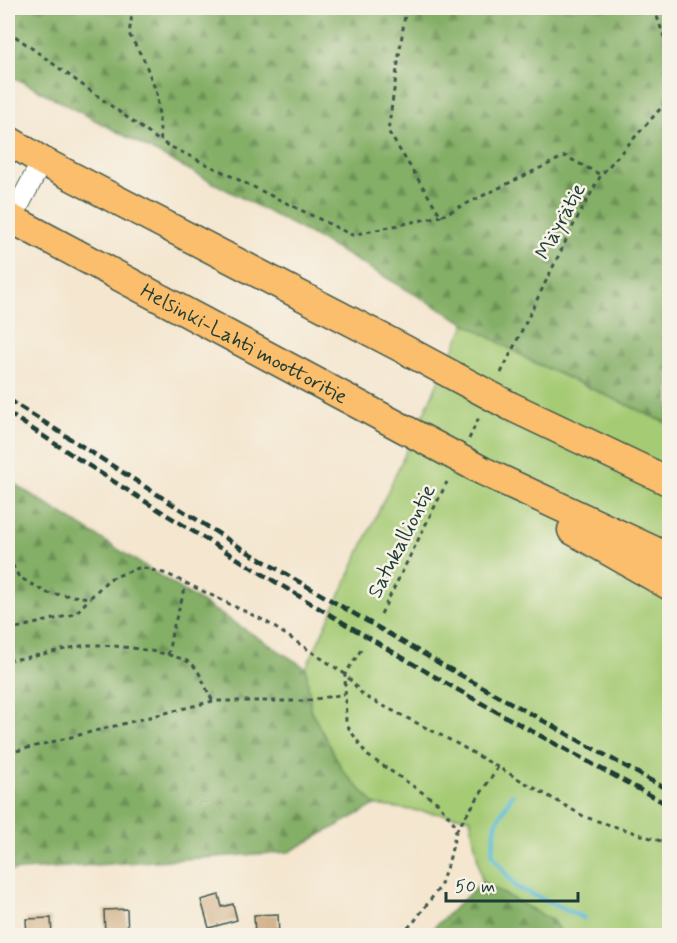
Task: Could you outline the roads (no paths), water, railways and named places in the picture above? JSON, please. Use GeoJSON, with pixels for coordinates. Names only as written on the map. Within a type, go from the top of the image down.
{"type":"FeatureCollection","features":[{"type":"Feature","properties":{"kind":"highway"},"geometry":{"type":"LineString","coordinates":[[8,140],[42,161],[669,482]]}},
{"type":"Feature","properties":{"kind":"highway","name":"Helsinki-Lahti moottoritie"},"geometry":{"type":"LineString","coordinates":[[9,218],[483,471]]}},
{"type":"Feature","properties":{"kind":"highway"},"geometry":{"type":"LineString","coordinates":[[483,471],[669,558]]}},
{"type":"Feature","properties":{"kind":"highway"},"geometry":{"type":"LineString","coordinates":[[483,471],[580,536],[669,586]]}},
{"type":"Feature","properties":{"kind":"lane"},"geometry":{"type":"LineString","coordinates":[[9,218],[42,161]]}},
{"type":"Feature","properties":{"kind":"waterway"},"geometry":{"type":"LineString","coordinates":[[512,795],[496,823],[492,854],[516,887],[584,918]]}},
{"type":"Feature","properties":{"kind":"railway"},"geometry":{"type":"LineString","coordinates":[[8,399],[241,548],[446,667],[670,791]]}},
{"type":"Feature","properties":{"kind":"railway"},"geometry":{"type":"LineString","coordinates":[[8,413],[168,516],[330,615],[468,695],[670,806]]}}]}
